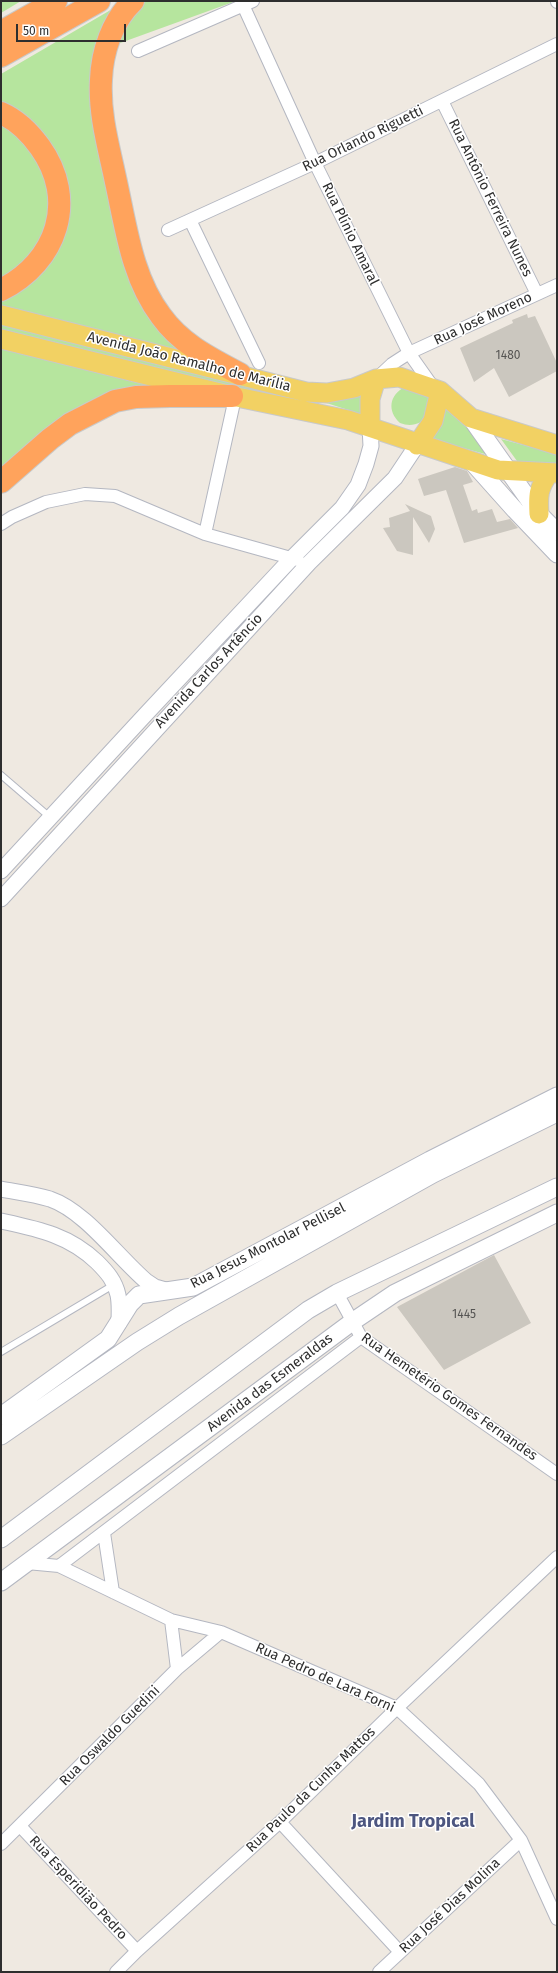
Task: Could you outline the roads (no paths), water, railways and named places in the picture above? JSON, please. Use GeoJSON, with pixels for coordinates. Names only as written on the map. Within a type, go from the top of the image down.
{"type":"FeatureCollection","features":[{"type":"Feature","properties":{"kind":"highway"},"geometry":{"type":"LineString","coordinates":[[1,32],[56,1]]}},
{"type":"Feature","properties":{"kind":"highway"},"geometry":{"type":"LineString","coordinates":[[1,56],[99,1]]}},
{"type":"Feature","properties":{"kind":"highway"},"geometry":{"type":"LineString","coordinates":[[133,1],[116,24],[107,43],[102,67],[100,99],[103,123],[131,251],[149,297],[160,315],[175,333],[195,350],[240,374]]}},
{"type":"Feature","properties":{"kind":"highway"},"geometry":{"type":"LineString","coordinates":[[1,114],[22,126],[45,154],[54,171],[58,190],[59,210],[56,231],[47,252],[33,269],[15,284],[1,290]]}},
{"type":"Feature","properties":{"kind":"highway"},"geometry":{"type":"LineString","coordinates":[[1,482],[50,439],[70,424],[115,401],[136,397],[170,396],[232,402]]}},
{"type":"Feature","properties":{"kind":"main road","name":"Avenida João Ramalho de Marília"},"geometry":{"type":"LineString","coordinates":[[1,315],[240,374],[306,392],[327,393],[354,388],[376,379]]}},
{"type":"Feature","properties":{"kind":"main road","name":"Avenida João Ramalho de Marília"},"geometry":{"type":"LineString","coordinates":[[1,339],[232,402],[312,412],[370,427]]}},
{"type":"Feature","properties":{"kind":"main road"},"geometry":{"type":"LineString","coordinates":[[553,473],[511,472],[474,463],[417,445],[370,427],[370,399],[376,379],[399,377],[437,389],[471,418],[511,472],[539,514],[557,532]]}},
{"type":"Feature","properties":{"kind":"main road"},"geometry":{"type":"LineString","coordinates":[[417,445],[433,421],[437,389]]}},
{"type":"Feature","properties":{"kind":"main road"},"geometry":{"type":"LineString","coordinates":[[471,418],[557,446]]}},
{"type":"Feature","properties":{"kind":"main road"},"geometry":{"type":"LineString","coordinates":[[474,463],[515,510],[557,554]]}},
{"type":"Feature","properties":{"kind":"main road"},"geometry":{"type":"LineString","coordinates":[[539,514],[538,495],[540,487],[553,473]]}},
{"type":"Feature","properties":{"kind":"main road","name":"Rua Jesus Montolar Pellisel"},"geometry":{"type":"LineString","coordinates":[[1,1416],[108,1340],[130,1304],[139,1295],[193,1287],[430,1160],[557,1096]]}},
{"type":"Feature","properties":{"kind":"main road","name":"Rua Jesus Montolar Pellisel"},"geometry":{"type":"LineString","coordinates":[[1,1436],[137,1342],[179,1316],[433,1174],[557,1114]]}},
{"type":"Feature","properties":{"kind":"main road"},"geometry":{"type":"LineString","coordinates":[[1,1539],[308,1310],[337,1293],[557,1187]]}},
{"type":"Feature","properties":{"kind":"main road","name":"Avenida das Esmeraldas"},"geometry":{"type":"LineString","coordinates":[[1,1582],[352,1322],[395,1293],[557,1213]]}},
{"type":"Feature","properties":{"kind":"main road"},"geometry":{"type":"LineString","coordinates":[[169,1291],[176,1298],[181,1307],[179,1316]]}},
{"type":"Feature","properties":{"kind":"main road"},"geometry":{"type":"LineString","coordinates":[[119,1323],[126,1334],[137,1342]]}},
{"type":"Feature","properties":{"kind":"street"},"geometry":{"type":"LineString","coordinates":[[138,51],[248,3]]}},
{"type":"Feature","properties":{"kind":"street","name":"Rua Plínio Amaral"},"geometry":{"type":"LineString","coordinates":[[248,3],[315,163],[409,353],[437,389]]}},
{"type":"Feature","properties":{"kind":"street","name":"Rua Orlando Riguetti"},"geometry":{"type":"LineString","coordinates":[[168,230],[315,163],[557,44]]}},
{"type":"Feature","properties":{"kind":"street","name":"Rua Antônio Ferreira Nunes"},"geometry":{"type":"LineString","coordinates":[[442,101],[538,294]]}},
{"type":"Feature","properties":{"kind":"street"},"geometry":{"type":"LineString","coordinates":[[190,220],[259,363]]}},
{"type":"Feature","properties":{"kind":"street","name":"Rua José Moreno"},"geometry":{"type":"LineString","coordinates":[[376,379],[392,364],[409,353],[557,285]]}},
{"type":"Feature","properties":{"kind":"street"},"geometry":{"type":"LineString","coordinates":[[205,534],[232,402]]}},
{"type":"Feature","properties":{"kind":"street","name":"Avenida Carlos Artêncio"},"geometry":{"type":"LineString","coordinates":[[1,871],[145,714],[292,558],[342,508],[358,485],[371,446],[370,427]]}},
{"type":"Feature","properties":{"kind":"street","name":"Avenida Carlos Artêncio"},"geometry":{"type":"LineString","coordinates":[[1,899],[309,563],[395,478],[417,445]]}},
{"type":"Feature","properties":{"kind":"street"},"geometry":{"type":"LineString","coordinates":[[1,524],[12,516],[46,502],[85,494],[115,496],[205,534],[309,563]]}},
{"type":"Feature","properties":{"kind":"street"},"geometry":{"type":"LineString","coordinates":[[145,714],[157,728]]}},
{"type":"Feature","properties":{"kind":"street"},"geometry":{"type":"LineString","coordinates":[[1,1189],[50,1199],[66,1207],[79,1216],[146,1281],[154,1287],[169,1291]]}},
{"type":"Feature","properties":{"kind":"street"},"geometry":{"type":"LineString","coordinates":[[1,1221],[39,1229],[70,1241],[102,1267],[115,1284],[118,1297],[119,1323]]}},
{"type":"Feature","properties":{"kind":"street","name":"Rua Hemetério Gomes Fernandes"},"geometry":{"type":"LineString","coordinates":[[337,1293],[360,1337],[555,1469]]}},
{"type":"Feature","properties":{"kind":"street"},"geometry":{"type":"LineString","coordinates":[[59,1566],[360,1337]]}},
{"type":"Feature","properties":{"kind":"street"},"geometry":{"type":"LineString","coordinates":[[104,1533],[113,1592]]}},
{"type":"Feature","properties":{"kind":"street","name":"Rua Paulo da Cunha Mattos"},"geometry":{"type":"LineString","coordinates":[[116,1972],[137,1951],[280,1822],[397,1708],[557,1557]]}},
{"type":"Feature","properties":{"kind":"street","name":"Rua Pedro de Lara Forni"},"geometry":{"type":"LineString","coordinates":[[27,1563],[59,1566],[172,1620],[221,1632],[397,1708],[479,1784],[521,1840],[557,1919]]}},
{"type":"Feature","properties":{"kind":"street"},"geometry":{"type":"LineString","coordinates":[[172,1620],[177,1669]]}},
{"type":"Feature","properties":{"kind":"street","name":"Rua Oswaldo Guedini"},"geometry":{"type":"LineString","coordinates":[[1,1844],[177,1669],[221,1632]]}},
{"type":"Feature","properties":{"kind":"street"},"geometry":{"type":"LineString","coordinates":[[280,1822],[400,1952]]}},
{"type":"Feature","properties":{"kind":"street","name":"Rua Esperidião Pedro"},"geometry":{"type":"LineString","coordinates":[[20,1826],[137,1951]]}},
{"type":"Feature","properties":{"kind":"street","name":"Rua José Dias Molina"},"geometry":{"type":"LineString","coordinates":[[379,1972],[521,1840]]}},
{"type":"Feature","properties":{"kind":"lane"},"geometry":{"type":"LineString","coordinates":[[1,775],[51,818]]}},
{"type":"Feature","properties":{"kind":"lane"},"geometry":{"type":"LineString","coordinates":[[1,1352],[115,1284]]}},
{"type":"Feature","properties":{"kind":"district","name":"Jardim Tropical"},"geometry":{"type":"Point","coordinates":[413,1822]}}]}
